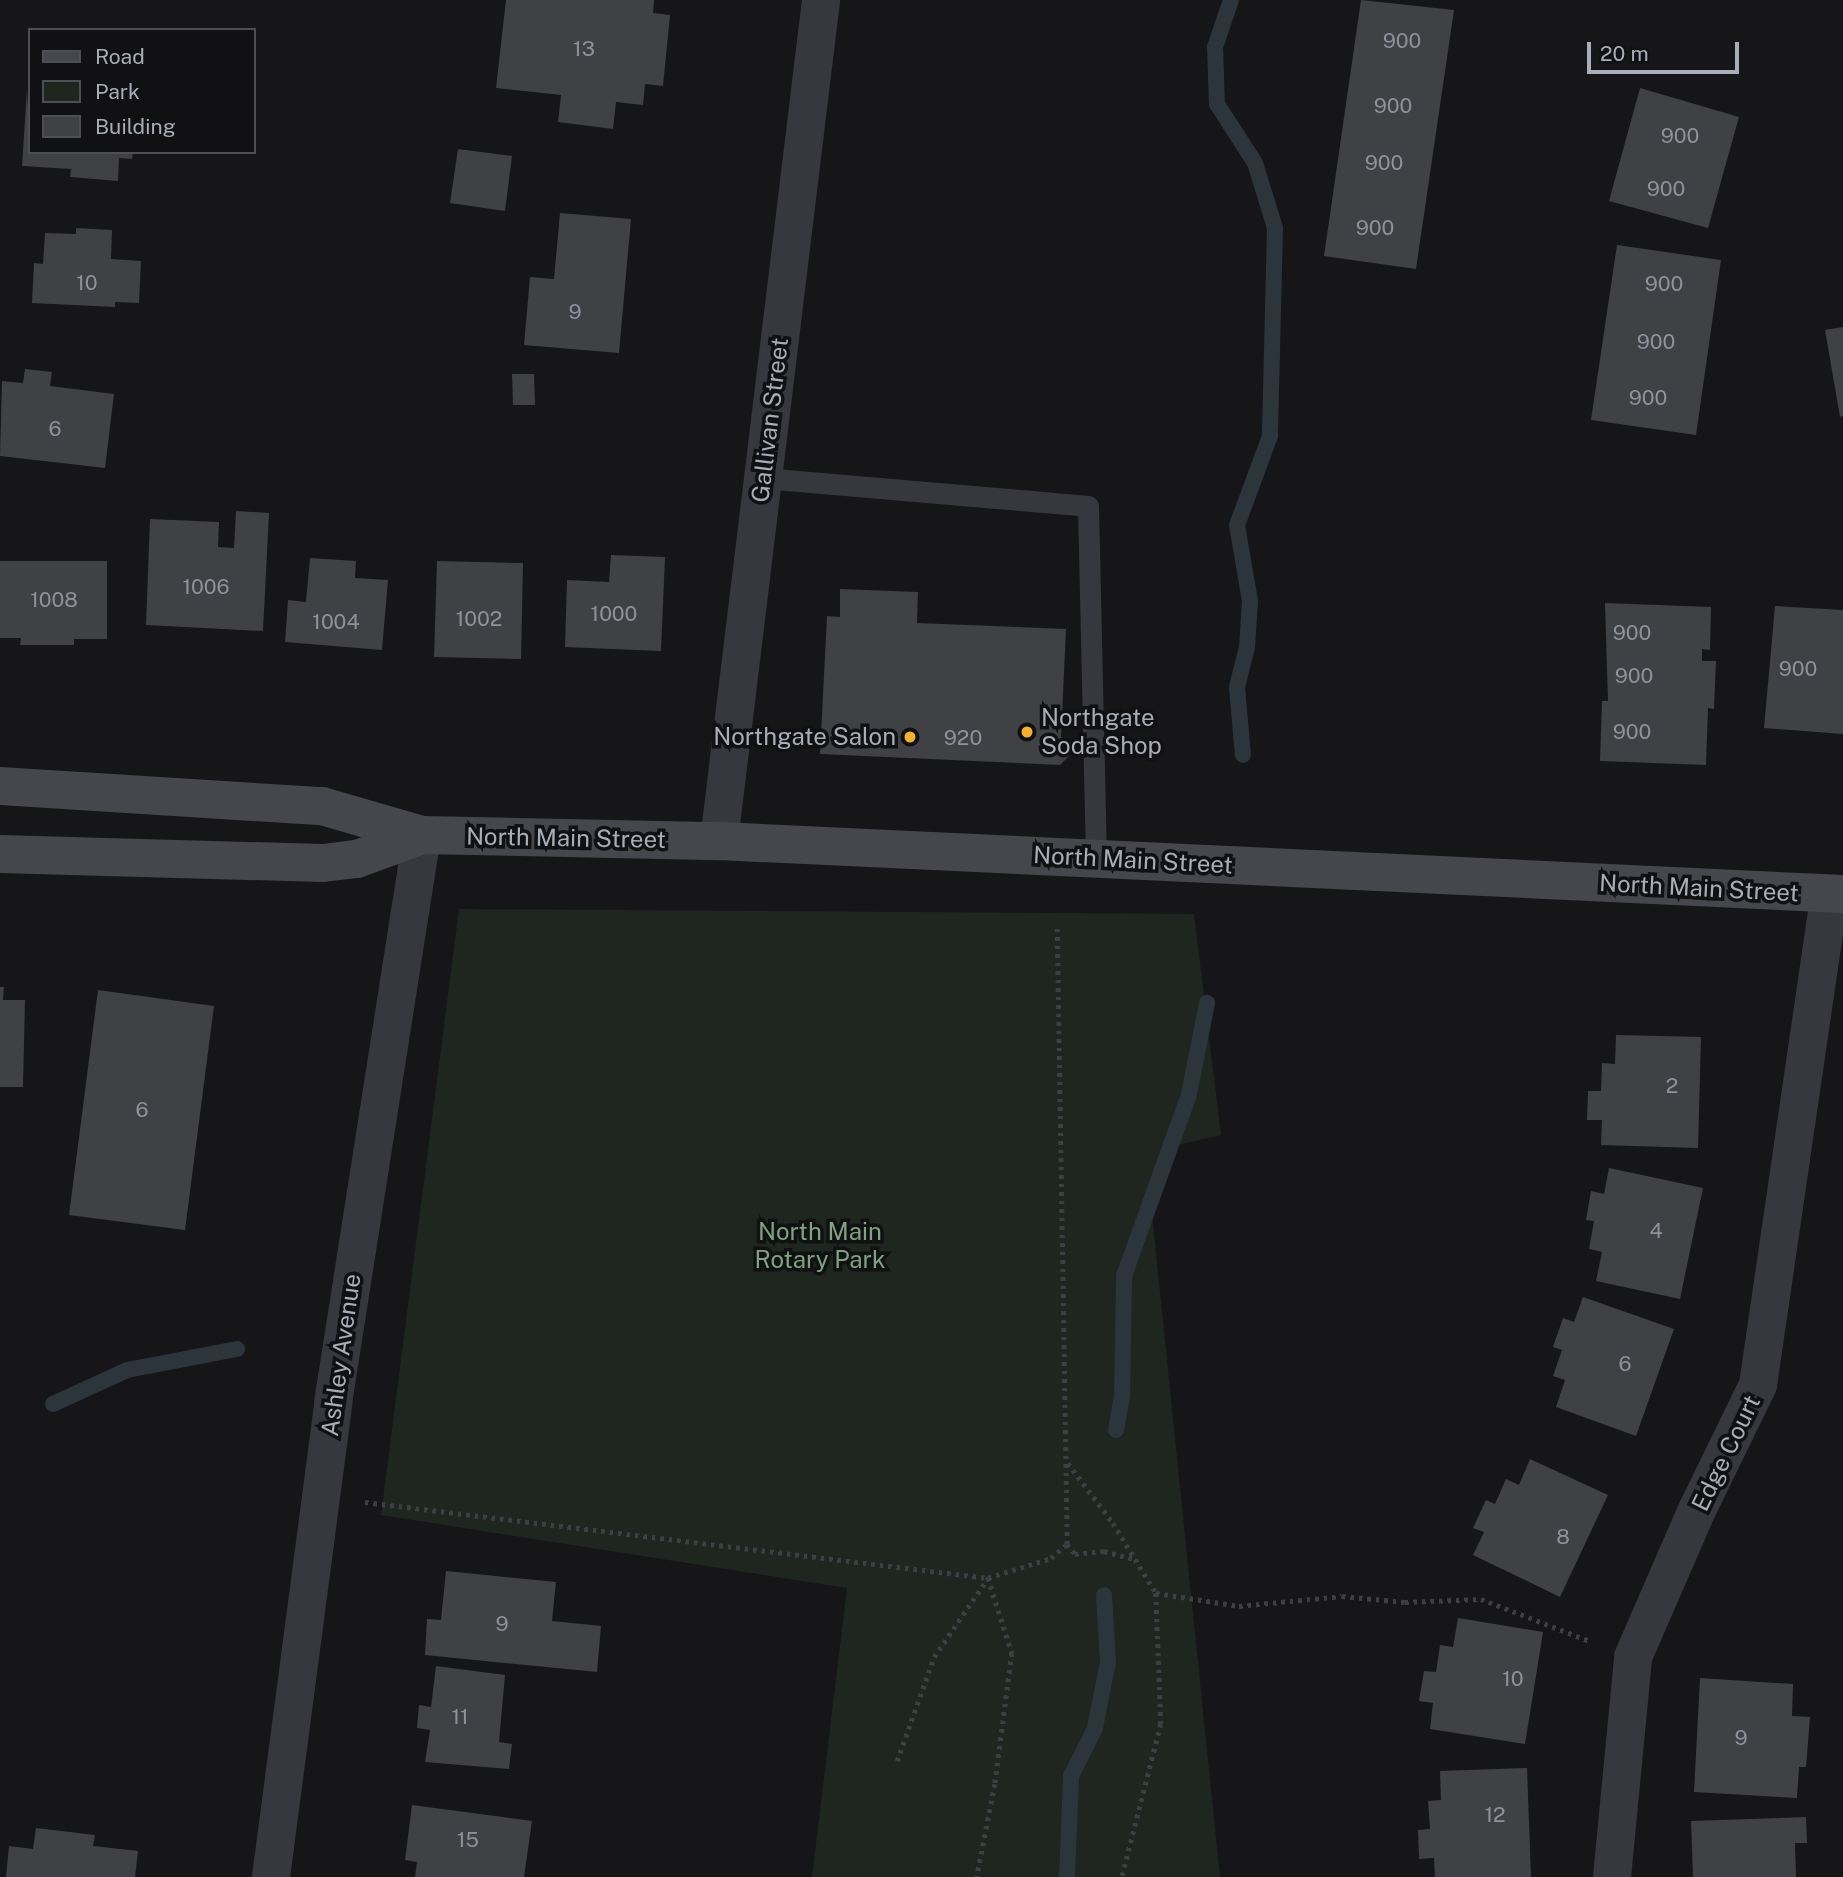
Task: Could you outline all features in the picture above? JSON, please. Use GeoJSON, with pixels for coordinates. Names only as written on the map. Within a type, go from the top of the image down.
{"type":"FeatureCollection","features":[{"type":"Feature","properties":{"kind":"street","name":"Gallivan Street"},"geometry":{"type":"LineString","coordinates":[[719,841],[821,0]]}},
{"type":"Feature","properties":{"kind":"street","name":"North Main Street"},"geometry":{"type":"LineString","coordinates":[[0,786],[322,806],[422,835],[719,841],[1836,894]]}},
{"type":"Feature","properties":{"kind":"street","name":"North Main Street"},"geometry":{"type":"LineString","coordinates":[[0,854],[323,863],[357,859],[422,835]]}},
{"type":"Feature","properties":{"kind":"street","name":"Ashley Avenue"},"geometry":{"type":"LineString","coordinates":[[271,1877],[322,1495],[422,835]]}},
{"type":"Feature","properties":{"kind":"street","name":"Edge Court"},"geometry":{"type":"LineString","coordinates":[[1612,1877],[1633,1657],[1758,1385],[1836,894]]}},
{"type":"Feature","properties":{"kind":"lane"},"geometry":{"type":"LineString","coordinates":[[763,478],[1088,506],[1096,858]]}},
{"type":"Feature","properties":{"kind":"path"},"geometry":{"type":"LineString","coordinates":[[1057,926],[1068,1463],[1067,1544],[1075,1554],[1104,1551],[1133,1559]]}},
{"type":"Feature","properties":{"kind":"path"},"geometry":{"type":"LineString","coordinates":[[1068,1463],[1113,1523],[1156,1593],[1161,1724],[1122,1877]]}},
{"type":"Feature","properties":{"kind":"path"},"geometry":{"type":"LineString","coordinates":[[322,1495],[597,1534],[988,1578],[1051,1558],[1067,1544]]}},
{"type":"Feature","properties":{"kind":"path"},"geometry":{"type":"LineString","coordinates":[[897,1760],[934,1657],[988,1578]]}},
{"type":"Feature","properties":{"kind":"path"},"geometry":{"type":"LineString","coordinates":[[977,1877],[995,1784],[1012,1653],[988,1578]]}},
{"type":"Feature","properties":{"kind":"path"},"geometry":{"type":"LineString","coordinates":[[1156,1593],[1239,1606],[1342,1596],[1405,1602],[1481,1600],[1633,1657]]}},
{"type":"Feature","properties":{"kind":"green space","name":"North Main Rotary Park"},"geometry":{"type":"Polygon","coordinates":[[[459,909],[1194,914],[1221,1135],[1165,1148],[1151,1204],[1220,1877],[812,1877],[847,1588],[381,1515],[459,909]]]}},
{"type":"Feature","properties":{"kind":"building"},"geometry":{"type":"Polygon","coordinates":[[[506,0],[654,0],[653,13],[670,15],[663,86],[645,84],[643,105],[616,102],[613,129],[558,122],[561,95],[496,88],[506,0]]]}},
{"type":"Feature","properties":{"kind":"building"},"geometry":{"type":"Polygon","coordinates":[[[1361,0],[1454,10],[1416,269],[1324,256],[1361,0]]]}},
{"type":"Feature","properties":{"kind":"building"},"geometry":{"type":"Polygon","coordinates":[[[1640,88],[1739,117],[1708,228],[1609,201],[1640,88]]]}},
{"type":"Feature","properties":{"kind":"building"},"geometry":{"type":"Polygon","coordinates":[[[27,89],[28,154],[133,154],[132,159],[119,158],[118,181],[70,177],[71,169],[22,166],[27,89]]]}},
{"type":"Feature","properties":{"kind":"building"},"geometry":{"type":"Polygon","coordinates":[[[458,149],[512,156],[505,211],[450,203],[458,149]]]}},
{"type":"Feature","properties":{"kind":"building"},"geometry":{"type":"Polygon","coordinates":[[[560,213],[631,219],[619,353],[524,345],[530,277],[554,279],[560,213]]]}},
{"type":"Feature","properties":{"kind":"building"},"geometry":{"type":"Polygon","coordinates":[[[76,228],[112,230],[111,259],[141,261],[139,303],[115,302],[115,307],[32,303],[34,263],[43,264],[45,233],[76,234],[76,228]]]}},
{"type":"Feature","properties":{"kind":"building"},"geometry":{"type":"Polygon","coordinates":[[[1617,245],[1721,260],[1696,435],[1591,420],[1617,245]]]}},
{"type":"Feature","properties":{"kind":"building"},"geometry":{"type":"Polygon","coordinates":[[[1843,327],[1843,416],[1840,417],[1825,330],[1843,327]]]}},
{"type":"Feature","properties":{"kind":"building"},"geometry":{"type":"Polygon","coordinates":[[[25,369],[52,372],[50,386],[114,394],[105,468],[0,456],[2,381],[23,383],[25,369]]]}},
{"type":"Feature","properties":{"kind":"building"},"geometry":{"type":"Polygon","coordinates":[[[512,374],[534,374],[535,405],[513,405],[512,374]]]}},
{"type":"Feature","properties":{"kind":"building"},"geometry":{"type":"Polygon","coordinates":[[[236,511],[269,513],[263,631],[146,625],[150,519],[219,522],[218,547],[234,548],[236,511]]]}},
{"type":"Feature","properties":{"kind":"building"},"geometry":{"type":"Polygon","coordinates":[[[611,555],[665,557],[661,651],[565,647],[567,580],[609,582],[611,555]]]}},
{"type":"Feature","properties":{"kind":"building"},"geometry":{"type":"Polygon","coordinates":[[[310,558],[356,561],[355,578],[388,580],[382,650],[285,642],[288,600],[306,602],[310,558]]]}},
{"type":"Feature","properties":{"kind":"building"},"geometry":{"type":"Polygon","coordinates":[[[0,561],[107,561],[107,639],[74,639],[74,645],[20,645],[21,638],[0,638],[0,561]]]}},
{"type":"Feature","properties":{"kind":"building"},"geometry":{"type":"Polygon","coordinates":[[[437,561],[523,563],[521,659],[434,657],[437,561]]]}},
{"type":"Feature","properties":{"kind":"building"},"geometry":{"type":"Polygon","coordinates":[[[840,589],[918,592],[917,623],[1066,629],[1061,737],[1080,745],[1060,765],[820,754],[827,616],[840,617],[840,589]]]}},
{"type":"Feature","properties":{"kind":"building"},"geometry":{"type":"Polygon","coordinates":[[[1605,603],[1711,607],[1710,650],[1702,649],[1702,661],[1716,661],[1714,709],[1708,708],[1706,765],[1600,761],[1602,701],[1608,701],[1605,603]]]}},
{"type":"Feature","properties":{"kind":"building"},"geometry":{"type":"Polygon","coordinates":[[[1775,606],[1843,610],[1843,734],[1764,728],[1775,606]]]}},
{"type":"Feature","properties":{"kind":"building"},"geometry":{"type":"Polygon","coordinates":[[[0,987],[4,987],[3,1000],[25,1000],[23,1087],[0,1087],[0,987]]]}},
{"type":"Feature","properties":{"kind":"building"},"geometry":{"type":"Polygon","coordinates":[[[98,990],[214,1006],[185,1230],[69,1215],[98,990]]]}},
{"type":"Feature","properties":{"kind":"building"},"geometry":{"type":"Polygon","coordinates":[[[1616,1035],[1701,1037],[1698,1148],[1601,1145],[1602,1120],[1587,1120],[1588,1091],[1601,1091],[1602,1063],[1615,1064],[1616,1035]]]}},
{"type":"Feature","properties":{"kind":"building"},"geometry":{"type":"Polygon","coordinates":[[[1609,1168],[1703,1188],[1680,1299],[1596,1281],[1602,1252],[1589,1249],[1594,1221],[1586,1220],[1591,1191],[1604,1194],[1609,1168]]]}},
{"type":"Feature","properties":{"kind":"building"},"geometry":{"type":"Polygon","coordinates":[[[1583,1297],[1674,1329],[1636,1436],[1556,1407],[1565,1380],[1553,1376],[1562,1350],[1553,1347],[1563,1318],[1574,1322],[1583,1297]]]}},
{"type":"Feature","properties":{"kind":"building"},"geometry":{"type":"Polygon","coordinates":[[[1530,1459],[1608,1495],[1560,1597],[1473,1555],[1484,1532],[1473,1528],[1486,1500],[1495,1504],[1506,1479],[1519,1485],[1530,1459]]]}},
{"type":"Feature","properties":{"kind":"building"},"geometry":{"type":"Polygon","coordinates":[[[446,1571],[556,1582],[552,1621],[601,1626],[597,1672],[425,1655],[427,1619],[441,1620],[446,1571]]]}},
{"type":"Feature","properties":{"kind":"building"},"geometry":{"type":"Polygon","coordinates":[[[1458,1618],[1543,1632],[1525,1744],[1430,1729],[1433,1703],[1419,1701],[1424,1671],[1436,1672],[1440,1645],[1453,1647],[1458,1618]]]}},
{"type":"Feature","properties":{"kind":"building"},"geometry":{"type":"Polygon","coordinates":[[[436,1666],[505,1675],[499,1742],[512,1744],[509,1769],[425,1762],[430,1730],[417,1728],[419,1705],[431,1707],[436,1666]]]}},
{"type":"Feature","properties":{"kind":"building"},"geometry":{"type":"Polygon","coordinates":[[[1700,1678],[1793,1684],[1792,1716],[1810,1717],[1806,1767],[1799,1767],[1797,1798],[1694,1792],[1700,1678]]]}},
{"type":"Feature","properties":{"kind":"building"},"geometry":{"type":"Polygon","coordinates":[[[1527,1768],[1531,1877],[1435,1877],[1434,1858],[1419,1859],[1418,1830],[1430,1829],[1428,1801],[1441,1800],[1440,1771],[1527,1768]]]}},
{"type":"Feature","properties":{"kind":"building"},"geometry":{"type":"Polygon","coordinates":[[[412,1805],[532,1821],[524,1877],[415,1877],[417,1862],[405,1860],[412,1805]]]}},
{"type":"Feature","properties":{"kind":"building"},"geometry":{"type":"Polygon","coordinates":[[[1806,1817],[1807,1843],[1795,1843],[1796,1877],[1693,1877],[1691,1821],[1806,1817]]]}},
{"type":"Feature","properties":{"kind":"building"},"geometry":{"type":"Polygon","coordinates":[[[36,1828],[95,1835],[93,1846],[138,1851],[135,1877],[6,1877],[9,1846],[33,1849],[36,1828]]]}},
{"type":"Feature","properties":{"kind":"waterway"},"geometry":{"type":"LineString","coordinates":[[1231,0],[1215,47],[1217,104],[1255,163],[1275,228],[1270,436],[1237,525],[1250,601],[1247,647],[1237,687],[1243,755]]}},
{"type":"Feature","properties":{"kind":"waterway"},"geometry":{"type":"LineString","coordinates":[[1116,1430],[1122,1396],[1124,1276],[1189,1094],[1207,1003]]}},
{"type":"Feature","properties":{"kind":"waterway"},"geometry":{"type":"LineString","coordinates":[[53,1404],[127,1370],[237,1349]]}},
{"type":"Feature","properties":{"kind":"waterway"},"geometry":{"type":"LineString","coordinates":[[1067,1877],[1071,1776],[1095,1728],[1108,1662],[1104,1595]]}},
{"type":"Feature","properties":{"kind":"place","name":"Northgate Soda Shop"},"geometry":{"type":"Point","coordinates":[1027,732]}},
{"type":"Feature","properties":{"kind":"place","name":"Northgate Salon"},"geometry":{"type":"Point","coordinates":[910,737]}}]}
